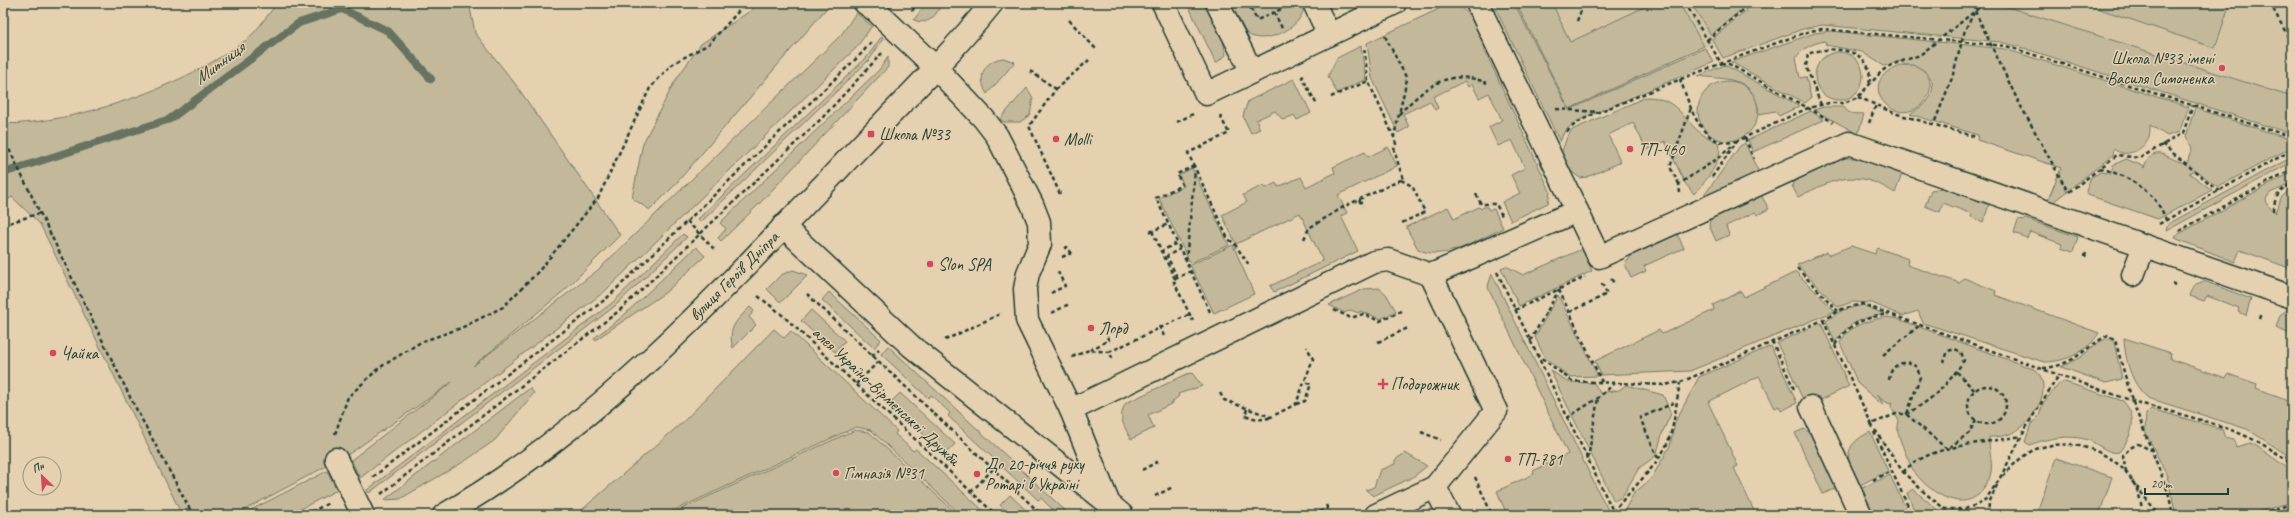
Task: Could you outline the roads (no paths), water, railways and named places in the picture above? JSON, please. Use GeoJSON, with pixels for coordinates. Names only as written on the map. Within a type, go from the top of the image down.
{"type":"FeatureCollection","features":[{"type":"Feature","properties":{"kind":"main road"},"geometry":{"type":"LineString","coordinates":[[865,3],[877,12],[936,68],[984,119],[997,136],[1032,204],[1039,222],[1040,244],[1028,273],[1025,289],[1035,298],[1027,320],[1071,410],[1115,509]]}},
{"type":"Feature","properties":{"kind":"main road","name":"вулиця Героїв Дніпра"},"geometry":{"type":"LineString","coordinates":[[444,515],[488,488],[543,449],[632,375],[784,226],[936,68],[992,3]]}},
{"type":"Feature","properties":{"kind":"main road"},"geometry":{"type":"LineString","coordinates":[[1163,3],[1206,94],[1395,3]]}},
{"type":"Feature","properties":{"kind":"main road"},"geometry":{"type":"LineString","coordinates":[[1216,3],[1252,72]]}},
{"type":"Feature","properties":{"kind":"main road"},"geometry":{"type":"LineString","coordinates":[[1314,3],[1329,35]]}},
{"type":"Feature","properties":{"kind":"main road"},"geometry":{"type":"LineString","coordinates":[[1477,3],[1550,158],[1599,256],[1849,143],[2292,297]]}},
{"type":"Feature","properties":{"kind":"main road"},"geometry":{"type":"LineString","coordinates":[[1071,410],[1374,262],[1388,260],[1431,275],[1577,211]]}},
{"type":"Feature","properties":{"kind":"main road"},"geometry":{"type":"LineString","coordinates":[[784,226],[910,346],[1115,509]]}},
{"type":"Feature","properties":{"kind":"main road"},"geometry":{"type":"LineString","coordinates":[[2133,275],[2144,246]]}},
{"type":"Feature","properties":{"kind":"main road"},"geometry":{"type":"LineString","coordinates":[[1376,515],[1435,487],[1454,447],[1496,412],[1431,275]]}},
{"type":"Feature","properties":{"kind":"main road"},"geometry":{"type":"LineString","coordinates":[[1810,407],[1861,515]]}},
{"type":"Feature","properties":{"kind":"main road"},"geometry":{"type":"LineString","coordinates":[[336,460],[369,507]]}},
{"type":"Feature","properties":{"kind":"main road"},"geometry":{"type":"LineString","coordinates":[[1435,487],[1449,515]]}},
{"type":"Feature","properties":{"kind":"waterway","name":"Митниця"},"geometry":{"type":"LineString","coordinates":[[3,173],[170,119],[299,23],[342,9],[388,31],[431,79]]}},
{"type":"Feature","properties":{"kind":"place","name":"Школа №33 імені Василя Симоненка"},"geometry":{"type":"Point","coordinates":[2222,68]}},
{"type":"Feature","properties":{"kind":"place","name":"Школа №33"},"geometry":{"type":"Point","coordinates":[871,134]}},
{"type":"Feature","properties":{"kind":"place","name":"Molli"},"geometry":{"type":"Point","coordinates":[1056,139]}},
{"type":"Feature","properties":{"kind":"place","name":"ТП-460"},"geometry":{"type":"Point","coordinates":[1630,149]}},
{"type":"Feature","properties":{"kind":"place","name":"Slon SPA"},"geometry":{"type":"Point","coordinates":[930,264]}},
{"type":"Feature","properties":{"kind":"place","name":"Лорд"},"geometry":{"type":"Point","coordinates":[1091,328]}},
{"type":"Feature","properties":{"kind":"place","name":"Чайка"},"geometry":{"type":"Point","coordinates":[53,353]}},
{"type":"Feature","properties":{"kind":"place","name":"Подорожник"},"geometry":{"type":"Point","coordinates":[1383,384]}},
{"type":"Feature","properties":{"kind":"place","name":"ТП-781"},"geometry":{"type":"Point","coordinates":[1508,459]}},
{"type":"Feature","properties":{"kind":"place","name":"Гімназія №31"},"geometry":{"type":"Point","coordinates":[836,473]}},
{"type":"Feature","properties":{"kind":"place","name":"До 20-річчя руху Ротарі в Україні"},"geometry":{"type":"Point","coordinates":[977,474]}}]}
